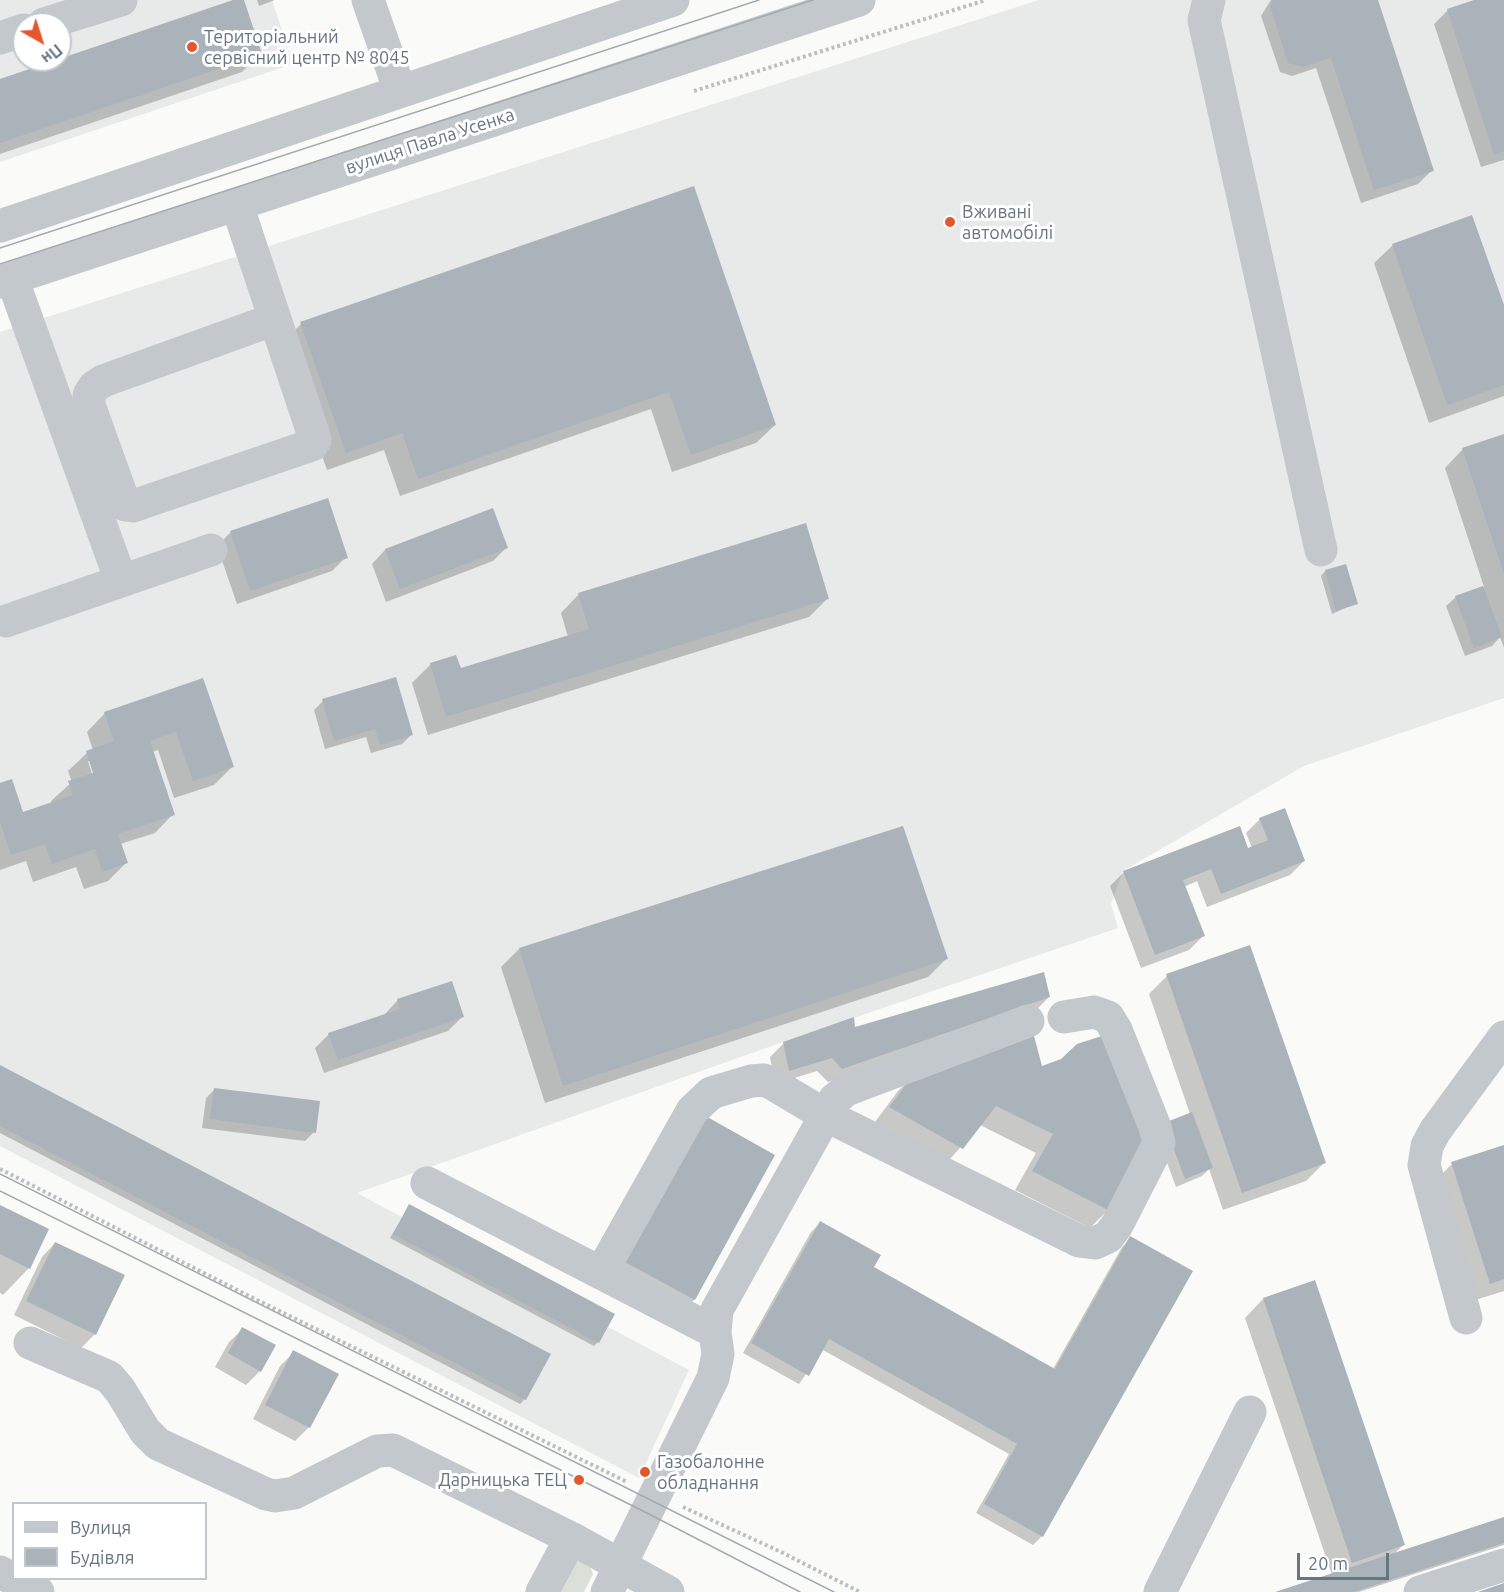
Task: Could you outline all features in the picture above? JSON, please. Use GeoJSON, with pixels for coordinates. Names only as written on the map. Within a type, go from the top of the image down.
{"type":"FeatureCollection","features":[{"type":"Feature","properties":{"kind":"street"},"geometry":{"type":"LineString","coordinates":[[72,15],[121,0]]}},
{"type":"Feature","properties":{"kind":"street"},"geometry":{"type":"LineString","coordinates":[[368,0],[400,91]]}},
{"type":"Feature","properties":{"kind":"street"},"geometry":{"type":"LineString","coordinates":[[0,226],[673,0]]}},
{"type":"Feature","properties":{"kind":"street","name":"вулиця Павла Усенка"},"geometry":{"type":"LineString","coordinates":[[6,280],[859,0]]}},
{"type":"Feature","properties":{"kind":"street"},"geometry":{"type":"LineString","coordinates":[[1209,0],[1204,20],[1321,550]]}},
{"type":"Feature","properties":{"kind":"street"},"geometry":{"type":"LineString","coordinates":[[237,205],[275,319],[314,436],[314,442],[133,506],[125,505],[89,405],[89,395],[94,387],[103,381],[275,319]]}},
{"type":"Feature","properties":{"kind":"street"},"geometry":{"type":"LineString","coordinates":[[6,280],[121,581]]}},
{"type":"Feature","properties":{"kind":"street"},"geometry":{"type":"LineString","coordinates":[[6,621],[211,550]]}},
{"type":"Feature","properties":{"kind":"street"},"geometry":{"type":"LineString","coordinates":[[601,1273],[692,1111],[711,1093],[742,1083],[764,1080],[825,1115],[1079,1241],[1095,1243],[1108,1237],[1117,1225],[1159,1143],[1151,1116],[1108,1017],[1094,1012],[1064,1017]]}},
{"type":"Feature","properties":{"kind":"street"},"geometry":{"type":"LineString","coordinates":[[614,1579],[713,1378],[718,1354],[715,1332],[717,1310],[834,1100],[846,1090],[1028,1021]]}},
{"type":"Feature","properties":{"kind":"street"},"geometry":{"type":"LineString","coordinates":[[1466,1318],[1424,1165],[1427,1146],[1435,1131],[1504,1037]]}},
{"type":"Feature","properties":{"kind":"street"},"geometry":{"type":"LineString","coordinates":[[427,1183],[715,1332]]}},
{"type":"Feature","properties":{"kind":"street"},"geometry":{"type":"LineString","coordinates":[[30,1343],[109,1377],[116,1384],[145,1431],[158,1444],[266,1494],[275,1496],[294,1493],[386,1448],[402,1452],[571,1538],[614,1579],[668,1592]]}},
{"type":"Feature","properties":{"kind":"street"},"geometry":{"type":"LineString","coordinates":[[1160,1592],[1250,1412]]}},
{"type":"Feature","properties":{"kind":"street"},"geometry":{"type":"LineString","coordinates":[[542,1592],[571,1538]]}},
{"type":"Feature","properties":{"kind":"street"},"geometry":{"type":"LineString","coordinates":[[1420,1592],[1504,1565]]}},
{"type":"Feature","properties":{"kind":"street"},"geometry":{"type":"LineString","coordinates":[[15,1580],[38,1592]]}},
{"type":"Feature","properties":{"kind":"path"},"geometry":{"type":"LineString","coordinates":[[0,1169],[604,1473],[779,1551],[860,1592]]}},
{"type":"Feature","properties":{"kind":"shaded area"},"geometry":{"type":"Polygon","coordinates":[[[0,0],[272,0],[293,64],[0,162],[0,0]]]}},
{"type":"Feature","properties":{"kind":"shaded area"},"geometry":{"type":"Polygon","coordinates":[[[1039,0],[1504,0],[1504,698],[1304,766],[1123,871],[1111,904],[1118,928],[783,1042],[357,1193],[689,1370],[639,1478],[0,1146],[0,332],[1039,0]]]}},
{"type":"Feature","properties":{"kind":"shaded area"},"geometry":{"type":"Polygon","coordinates":[[[581,1559],[589,1564],[593,1574],[584,1592],[554,1592],[568,1564],[581,1559]]]}},
{"type":"Feature","properties":{"kind":"building"},"geometry":{"type":"Polygon","coordinates":[[[233,0],[244,0],[262,54],[0,143],[0,79],[21,72],[72,72],[72,55],[233,0]]]}},
{"type":"Feature","properties":{"kind":"building"},"geometry":{"type":"Polygon","coordinates":[[[1273,0],[1378,0],[1434,171],[1374,190],[1331,58],[1302,67],[1288,63],[1270,6],[1273,0]]]}},
{"type":"Feature","properties":{"kind":"building"},"geometry":{"type":"Polygon","coordinates":[[[1474,0],[1504,0],[1504,151],[1494,155],[1447,9],[1474,0]]]}},
{"type":"Feature","properties":{"kind":"building"},"geometry":{"type":"Polygon","coordinates":[[[694,186],[776,425],[691,455],[669,392],[418,479],[402,433],[346,453],[300,322],[694,186]]]}},
{"type":"Feature","properties":{"kind":"building"},"geometry":{"type":"Polygon","coordinates":[[[1472,215],[1504,305],[1504,385],[1447,405],[1392,244],[1472,215]]]}},
{"type":"Feature","properties":{"kind":"building"},"geometry":{"type":"Polygon","coordinates":[[[1504,434],[1504,574],[1462,448],[1504,434]]]}},
{"type":"Feature","properties":{"kind":"building"},"geometry":{"type":"Polygon","coordinates":[[[328,498],[348,558],[250,591],[230,531],[328,498]]]}},
{"type":"Feature","properties":{"kind":"building"},"geometry":{"type":"Polygon","coordinates":[[[493,508],[508,548],[400,589],[385,549],[493,508]]]}},
{"type":"Feature","properties":{"kind":"building"},"geometry":{"type":"Polygon","coordinates":[[[806,523],[829,599],[446,717],[430,663],[456,655],[461,668],[589,629],[578,593],[806,523]]]}},
{"type":"Feature","properties":{"kind":"building"},"geometry":{"type":"Polygon","coordinates":[[[1346,564],[1358,604],[1336,611],[1325,570],[1346,564]]]}},
{"type":"Feature","properties":{"kind":"building"},"geometry":{"type":"Polygon","coordinates":[[[1483,586],[1502,637],[1474,648],[1455,596],[1483,586]]]}},
{"type":"Feature","properties":{"kind":"building"},"geometry":{"type":"Polygon","coordinates":[[[396,677],[413,735],[380,745],[375,729],[334,741],[322,699],[396,677]]]}},
{"type":"Feature","properties":{"kind":"building"},"geometry":{"type":"Polygon","coordinates":[[[203,678],[234,767],[193,781],[176,732],[150,741],[175,815],[118,834],[128,863],[102,872],[95,849],[52,864],[45,844],[11,855],[0,822],[0,783],[12,779],[23,812],[73,795],[68,781],[93,773],[86,751],[114,741],[104,712],[203,678]]]}},
{"type":"Feature","properties":{"kind":"building"},"geometry":{"type":"Polygon","coordinates":[[[1285,808],[1305,861],[1221,894],[1211,869],[1183,880],[1205,936],[1155,955],[1123,871],[1240,826],[1248,848],[1268,840],[1259,818],[1285,808]]]}},
{"type":"Feature","properties":{"kind":"building"},"geometry":{"type":"Polygon","coordinates":[[[903,826],[948,959],[563,1086],[519,948],[903,826]]]}},
{"type":"Feature","properties":{"kind":"building"},"geometry":{"type":"Polygon","coordinates":[[[1250,945],[1326,1163],[1242,1193],[1166,974],[1250,945]]]}},
{"type":"Feature","properties":{"kind":"building"},"geometry":{"type":"Polygon","coordinates":[[[1044,972],[1050,997],[842,1069],[832,1058],[789,1071],[783,1042],[854,1017],[855,1027],[1044,972]]]}},
{"type":"Feature","properties":{"kind":"building"},"geometry":{"type":"Polygon","coordinates":[[[452,981],[464,1017],[338,1060],[328,1033],[400,1009],[397,999],[452,981]]]}},
{"type":"Feature","properties":{"kind":"building"},"geometry":{"type":"Polygon","coordinates":[[[1111,1033],[1147,1131],[1110,1211],[1032,1171],[1053,1134],[996,1106],[963,1149],[889,1107],[916,1071],[1034,1036],[1042,1066],[1061,1059],[1077,1044],[1111,1033]]]}},
{"type":"Feature","properties":{"kind":"building"},"geometry":{"type":"Polygon","coordinates":[[[0,1065],[551,1354],[526,1400],[0,1126],[0,1065]]]}},
{"type":"Feature","properties":{"kind":"building"},"geometry":{"type":"Polygon","coordinates":[[[214,1088],[320,1101],[316,1133],[210,1119],[214,1088]]]}},
{"type":"Feature","properties":{"kind":"building"},"geometry":{"type":"Polygon","coordinates":[[[1192,1112],[1213,1168],[1185,1179],[1164,1123],[1192,1112]]]}},
{"type":"Feature","properties":{"kind":"building"},"geometry":{"type":"Polygon","coordinates":[[[702,1114],[775,1155],[695,1300],[621,1260],[702,1114]]]}},
{"type":"Feature","properties":{"kind":"building"},"geometry":{"type":"Polygon","coordinates":[[[1504,1145],[1504,1279],[1490,1284],[1451,1162],[1504,1145]]]}},
{"type":"Feature","properties":{"kind":"building"},"geometry":{"type":"Polygon","coordinates":[[[409,1204],[615,1314],[599,1343],[393,1234],[409,1204]]]}},
{"type":"Feature","properties":{"kind":"building"},"geometry":{"type":"Polygon","coordinates":[[[0,1205],[49,1229],[30,1269],[0,1254],[0,1205]]]}},
{"type":"Feature","properties":{"kind":"building"},"geometry":{"type":"Polygon","coordinates":[[[820,1221],[881,1255],[874,1267],[1055,1369],[1130,1236],[1193,1271],[1043,1537],[984,1504],[1017,1444],[829,1339],[809,1376],[751,1343],[820,1221]]]}},
{"type":"Feature","properties":{"kind":"building"},"geometry":{"type":"Polygon","coordinates":[[[55,1242],[125,1275],[96,1335],[26,1301],[55,1242]]]}},
{"type":"Feature","properties":{"kind":"building"},"geometry":{"type":"Polygon","coordinates":[[[1315,1280],[1405,1545],[1352,1563],[1263,1298],[1315,1280]]]}},
{"type":"Feature","properties":{"kind":"building"},"geometry":{"type":"Polygon","coordinates":[[[242,1327],[276,1345],[261,1372],[228,1353],[242,1327]]]}},
{"type":"Feature","properties":{"kind":"building"},"geometry":{"type":"Polygon","coordinates":[[[293,1350],[339,1374],[310,1428],[265,1405],[293,1350]]]}},
{"type":"Feature","properties":{"kind":"building"},"geometry":{"type":"Polygon","coordinates":[[[1504,1517],[1504,1543],[1354,1592],[1275,1592],[1504,1517]]]}},
{"type":"Feature","properties":{"kind":"building"},"geometry":{"type":"Polygon","coordinates":[[[1504,1583],[1504,1592],[1478,1592],[1504,1583]]]}},
{"type":"Feature","properties":{"kind":"tram line"},"geometry":{"type":"LineString","coordinates":[[0,248],[759,0]]}},
{"type":"Feature","properties":{"kind":"tram line"},"geometry":{"type":"LineString","coordinates":[[0,264],[813,0]]}},
{"type":"Feature","properties":{"kind":"tram line"},"geometry":{"type":"LineString","coordinates":[[0,1174],[834,1592]]}},
{"type":"Feature","properties":{"kind":"tram line"},"geometry":{"type":"LineString","coordinates":[[0,1191],[645,1512],[800,1592]]}},
{"type":"Feature","properties":{"kind":"place","name":"Територіальний сервісний центр № 8045"},"geometry":{"type":"Point","coordinates":[192,47]}},
{"type":"Feature","properties":{"kind":"place","name":"Вживані автомобілі"},"geometry":{"type":"Point","coordinates":[950,222]}},
{"type":"Feature","properties":{"kind":"place","name":"Газобалонне обладнання"},"geometry":{"type":"Point","coordinates":[645,1472]}},
{"type":"Feature","properties":{"kind":"place","name":"Дарницька ТЕЦ"},"geometry":{"type":"Point","coordinates":[579,1480]}}]}
